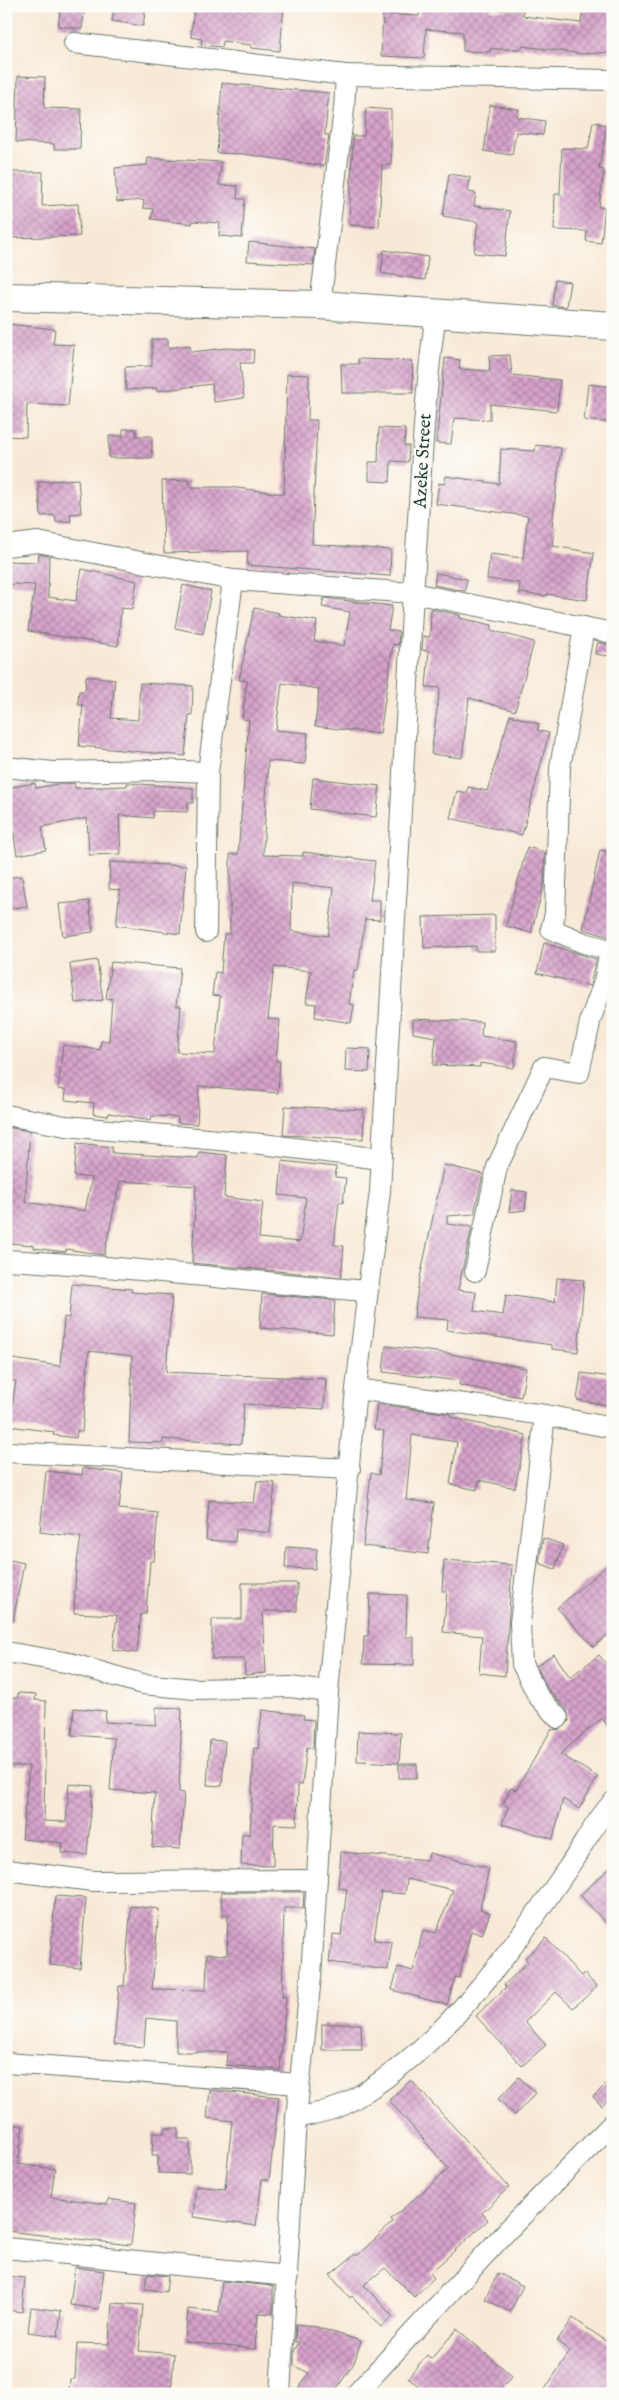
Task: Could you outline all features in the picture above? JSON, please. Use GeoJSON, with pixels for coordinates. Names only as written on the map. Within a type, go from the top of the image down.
{"type":"FeatureCollection","features":[{"type":"Feature","properties":{"kind":"main road"},"geometry":{"type":"LineString","coordinates":[[6,297],[320,305],[613,326]]}},
{"type":"Feature","properties":{"kind":"main road"},"geometry":{"type":"LineString","coordinates":[[6,313],[320,321],[613,342]]}},
{"type":"Feature","properties":{"kind":"street"},"geometry":{"type":"LineString","coordinates":[[74,43],[346,74],[613,80]]}},
{"type":"Feature","properties":{"kind":"street"},"geometry":{"type":"LineString","coordinates":[[320,305],[344,109],[346,74]]}},
{"type":"Feature","properties":{"kind":"street","name":"Azeke Street"},"geometry":{"type":"LineString","coordinates":[[280,2394],[296,2118],[311,1977],[328,1692],[356,1389],[380,1191],[413,593],[419,518],[421,450],[434,328]]}},
{"type":"Feature","properties":{"kind":"street"},"geometry":{"type":"LineString","coordinates":[[6,546],[38,542],[233,580],[413,593],[613,633]]}},
{"type":"Feature","properties":{"kind":"street"},"geometry":{"type":"LineString","coordinates":[[206,932],[208,772],[233,580]]}},
{"type":"Feature","properties":{"kind":"street"},"geometry":{"type":"LineString","coordinates":[[475,1271],[497,1167],[544,1067],[579,1073],[591,1018],[604,982],[610,950],[584,943],[551,929],[554,914],[560,768],[584,627]]}},
{"type":"Feature","properties":{"kind":"street"},"geometry":{"type":"LineString","coordinates":[[6,767],[53,772],[159,770],[208,772]]}},
{"type":"Feature","properties":{"kind":"street"},"geometry":{"type":"LineString","coordinates":[[6,1114],[66,1126],[253,1143],[381,1160]]}},
{"type":"Feature","properties":{"kind":"street"},"geometry":{"type":"LineString","coordinates":[[6,1260],[367,1291]]}},
{"type":"Feature","properties":{"kind":"street"},"geometry":{"type":"LineString","coordinates":[[356,1389],[545,1415],[613,1428]]}},
{"type":"Feature","properties":{"kind":"street"},"geometry":{"type":"LineString","coordinates":[[545,1415],[520,1623],[521,1656],[522,1664],[538,1696],[558,1718]]}},
{"type":"Feature","properties":{"kind":"street"},"geometry":{"type":"LineString","coordinates":[[6,1452],[350,1469]]}},
{"type":"Feature","properties":{"kind":"street"},"geometry":{"type":"LineString","coordinates":[[6,1652],[70,1663],[142,1684],[195,1689],[290,1687],[328,1692]]}},
{"type":"Feature","properties":{"kind":"street"},"geometry":{"type":"LineString","coordinates":[[296,2118],[346,2104],[392,2072],[434,2036],[486,1983],[569,1867],[604,1811],[613,1802]]}},
{"type":"Feature","properties":{"kind":"street"},"geometry":{"type":"LineString","coordinates":[[6,1870],[93,1881],[317,1880]]}},
{"type":"Feature","properties":{"kind":"street"},"geometry":{"type":"LineString","coordinates":[[6,2063],[299,2084]]}},
{"type":"Feature","properties":{"kind":"street"},"geometry":{"type":"LineString","coordinates":[[356,2394],[504,2234],[613,2123]]}},
{"type":"Feature","properties":{"kind":"street"},"geometry":{"type":"LineString","coordinates":[[6,2248],[288,2276]]}},
{"type":"Feature","properties":{"kind":"building"},"geometry":{"type":"Polygon","coordinates":[[[61,6],[85,6],[82,29],[58,26],[61,6]]]}},
{"type":"Feature","properties":{"kind":"building"},"geometry":{"type":"Polygon","coordinates":[[[114,6],[146,6],[143,26],[112,21],[114,6]]]}},
{"type":"Feature","properties":{"kind":"building"},"geometry":{"type":"Polygon","coordinates":[[[194,6],[284,6],[280,51],[251,48],[251,45],[223,41],[222,47],[201,45],[202,39],[191,37],[194,6]]]}},
{"type":"Feature","properties":{"kind":"building"},"geometry":{"type":"Polygon","coordinates":[[[420,6],[491,6],[491,10],[523,10],[523,16],[581,23],[583,6],[612,6],[613,52],[583,54],[522,46],[522,49],[490,49],[490,52],[463,51],[463,32],[426,29],[424,58],[381,56],[383,14],[419,16],[420,6]]]}},
{"type":"Feature","properties":{"kind":"building"},"geometry":{"type":"Polygon","coordinates":[[[18,76],[45,77],[44,108],[81,109],[80,149],[54,149],[54,144],[16,142],[18,76]]]}},
{"type":"Feature","properties":{"kind":"building"},"geometry":{"type":"Polygon","coordinates":[[[222,83],[329,93],[325,135],[329,135],[324,166],[243,154],[217,153],[222,83]]]}},
{"type":"Feature","properties":{"kind":"building"},"geometry":{"type":"Polygon","coordinates":[[[490,105],[519,109],[517,117],[545,121],[543,135],[516,132],[512,155],[484,151],[490,105]]]}},
{"type":"Feature","properties":{"kind":"building"},"geometry":{"type":"Polygon","coordinates":[[[366,108],[391,110],[391,165],[382,165],[379,227],[349,225],[353,136],[364,136],[366,108]]]}},
{"type":"Feature","properties":{"kind":"building"},"geometry":{"type":"Polygon","coordinates":[[[593,122],[607,125],[599,169],[604,170],[599,207],[605,208],[601,243],[586,241],[587,231],[554,230],[555,194],[560,194],[562,148],[588,149],[593,122]]]}},
{"type":"Feature","properties":{"kind":"building"},"geometry":{"type":"Polygon","coordinates":[[[148,158],[221,162],[219,185],[238,186],[237,199],[245,199],[242,238],[219,236],[220,223],[193,221],[192,224],[151,219],[153,209],[143,208],[144,200],[117,202],[115,168],[147,165],[148,158]]]}},
{"type":"Feature","properties":{"kind":"building"},"geometry":{"type":"Polygon","coordinates":[[[12,172],[43,172],[42,206],[78,204],[80,236],[11,238],[12,172]]]}},
{"type":"Feature","properties":{"kind":"building"},"geometry":{"type":"Polygon","coordinates":[[[449,174],[470,177],[468,192],[476,193],[474,206],[510,211],[505,256],[474,253],[478,222],[443,216],[449,174]]]}},
{"type":"Feature","properties":{"kind":"building"},"geometry":{"type":"Polygon","coordinates":[[[249,242],[315,249],[313,265],[247,261],[249,242]]]}},
{"type":"Feature","properties":{"kind":"building"},"geometry":{"type":"Polygon","coordinates":[[[384,250],[428,257],[425,280],[381,273],[384,250]]]}},
{"type":"Feature","properties":{"kind":"building"},"geometry":{"type":"Polygon","coordinates":[[[555,280],[570,282],[566,307],[552,305],[555,280]]]}},
{"type":"Feature","properties":{"kind":"building"},"geometry":{"type":"Polygon","coordinates":[[[7,324],[55,329],[53,344],[74,345],[68,406],[27,404],[26,437],[6,436],[7,324]]]}},
{"type":"Feature","properties":{"kind":"building"},"geometry":{"type":"Polygon","coordinates":[[[152,339],[168,339],[168,348],[190,345],[191,352],[227,348],[254,350],[253,363],[240,363],[244,398],[214,402],[212,384],[157,391],[156,388],[126,390],[125,367],[152,366],[152,339]]]}},
{"type":"Feature","properties":{"kind":"building"},"geometry":{"type":"Polygon","coordinates":[[[510,355],[512,375],[560,380],[557,411],[490,404],[490,420],[454,418],[451,444],[436,443],[445,358],[460,360],[459,369],[490,371],[489,356],[510,355]]]}},
{"type":"Feature","properties":{"kind":"building"},"geometry":{"type":"Polygon","coordinates":[[[358,359],[412,361],[413,393],[342,393],[341,364],[359,364],[358,359]]]}},
{"type":"Feature","properties":{"kind":"building"},"geometry":{"type":"Polygon","coordinates":[[[287,374],[309,375],[308,420],[317,420],[312,544],[391,550],[390,576],[247,565],[248,551],[164,553],[162,481],[189,480],[189,487],[229,487],[284,494],[287,374]]]}},
{"type":"Feature","properties":{"kind":"building"},"geometry":{"type":"Polygon","coordinates":[[[588,384],[613,387],[613,423],[584,420],[588,384]]]}},
{"type":"Feature","properties":{"kind":"building"},"geometry":{"type":"Polygon","coordinates":[[[379,428],[405,429],[404,446],[409,446],[408,462],[391,461],[390,482],[369,481],[369,462],[378,462],[379,428]]]}},
{"type":"Feature","properties":{"kind":"building"},"geometry":{"type":"Polygon","coordinates":[[[123,429],[136,429],[136,436],[152,436],[152,458],[109,458],[109,436],[123,436],[123,429]]]}},
{"type":"Feature","properties":{"kind":"building"},"geometry":{"type":"Polygon","coordinates":[[[536,445],[561,448],[552,526],[555,527],[553,546],[594,553],[587,600],[547,594],[547,596],[519,593],[520,583],[487,579],[490,554],[523,558],[528,516],[436,504],[439,483],[444,484],[446,476],[499,484],[501,449],[535,451],[536,445]]]}},
{"type":"Feature","properties":{"kind":"building"},"geometry":{"type":"Polygon","coordinates":[[[78,479],[81,513],[70,514],[71,521],[56,522],[55,515],[41,516],[38,482],[78,479]]]}},
{"type":"Feature","properties":{"kind":"building"},"geometry":{"type":"Polygon","coordinates":[[[39,554],[49,556],[48,597],[76,601],[82,569],[137,581],[132,609],[121,608],[118,646],[28,631],[35,585],[6,584],[6,561],[38,562],[39,554]]]}},
{"type":"Feature","properties":{"kind":"building"},"geometry":{"type":"Polygon","coordinates":[[[436,573],[467,579],[465,591],[434,585],[436,573]]]}},
{"type":"Feature","properties":{"kind":"building"},"geometry":{"type":"Polygon","coordinates":[[[183,585],[211,591],[203,634],[175,628],[183,585]]]}},
{"type":"Feature","properties":{"kind":"building"},"geometry":{"type":"Polygon","coordinates":[[[324,598],[392,606],[388,630],[399,632],[398,645],[393,644],[380,734],[315,726],[319,689],[282,683],[276,730],[308,733],[305,764],[268,761],[263,855],[303,856],[303,852],[375,861],[370,900],[380,900],[380,920],[365,919],[358,970],[354,970],[349,1004],[354,1005],[351,1023],[315,1017],[316,1004],[306,1003],[311,971],[274,967],[268,1019],[280,1020],[276,1061],[280,1061],[278,1093],[199,1086],[197,1124],[178,1123],[178,1117],[152,1116],[151,1120],[109,1113],[108,1116],[93,1114],[94,1103],[65,1100],[66,1090],[58,1089],[63,1045],[100,1050],[101,1041],[109,1041],[112,998],[106,999],[111,962],[180,968],[176,1006],[181,1006],[177,1052],[215,1054],[220,996],[212,995],[215,972],[221,973],[224,934],[230,934],[230,854],[238,854],[249,720],[242,719],[247,681],[239,680],[254,608],[279,613],[278,615],[317,621],[314,641],[344,646],[350,612],[322,607],[324,598]],[[292,883],[291,931],[328,936],[334,888],[292,883]]]}},
{"type":"Feature","properties":{"kind":"building"},"geometry":{"type":"Polygon","coordinates":[[[431,609],[460,615],[460,618],[492,625],[491,630],[534,642],[515,711],[469,698],[462,758],[431,754],[440,688],[426,687],[429,651],[422,650],[423,636],[430,637],[431,609]]]}},
{"type":"Feature","properties":{"kind":"building"},"geometry":{"type":"Polygon","coordinates":[[[598,642],[611,645],[609,656],[595,654],[598,642]]]}},
{"type":"Feature","properties":{"kind":"building"},"geometry":{"type":"Polygon","coordinates":[[[86,676],[115,679],[111,718],[138,720],[140,683],[193,686],[192,715],[189,715],[185,756],[79,746],[83,705],[78,705],[79,691],[85,691],[86,676]]]}},
{"type":"Feature","properties":{"kind":"building"},"geometry":{"type":"Polygon","coordinates":[[[510,715],[539,724],[537,730],[549,733],[522,835],[450,818],[457,791],[467,793],[468,787],[487,791],[510,715]]]}},
{"type":"Feature","properties":{"kind":"building"},"geometry":{"type":"Polygon","coordinates":[[[313,778],[380,786],[376,817],[310,809],[313,778]]]}},
{"type":"Feature","properties":{"kind":"building"},"geometry":{"type":"Polygon","coordinates":[[[35,783],[36,788],[74,783],[75,788],[127,786],[127,783],[193,788],[193,803],[188,803],[187,812],[153,811],[153,818],[119,815],[121,854],[89,855],[87,818],[42,827],[46,850],[17,855],[6,788],[35,783]]]}},
{"type":"Feature","properties":{"kind":"building"},"geometry":{"type":"Polygon","coordinates":[[[527,847],[545,852],[544,884],[531,933],[506,926],[527,847]]]}},
{"type":"Feature","properties":{"kind":"building"},"geometry":{"type":"Polygon","coordinates":[[[600,850],[613,852],[613,938],[583,929],[600,850]]]}},
{"type":"Feature","properties":{"kind":"building"},"geometry":{"type":"Polygon","coordinates":[[[110,862],[186,866],[180,934],[116,925],[120,890],[109,889],[110,862]]]}},
{"type":"Feature","properties":{"kind":"building"},"geometry":{"type":"Polygon","coordinates":[[[22,876],[27,906],[6,909],[6,878],[22,876]]]}},
{"type":"Feature","properties":{"kind":"building"},"geometry":{"type":"Polygon","coordinates":[[[89,901],[93,932],[63,936],[59,904],[89,901]]]}},
{"type":"Feature","properties":{"kind":"building"},"geometry":{"type":"Polygon","coordinates":[[[495,915],[495,951],[476,951],[476,946],[424,948],[423,917],[495,915]]]}},
{"type":"Feature","properties":{"kind":"building"},"geometry":{"type":"Polygon","coordinates":[[[544,943],[596,959],[590,986],[537,973],[544,943]]]}},
{"type":"Feature","properties":{"kind":"building"},"geometry":{"type":"Polygon","coordinates":[[[97,960],[103,1000],[75,1003],[70,964],[97,960]]]}},
{"type":"Feature","properties":{"kind":"building"},"geometry":{"type":"Polygon","coordinates":[[[413,1019],[482,1022],[481,1036],[517,1041],[514,1068],[480,1063],[480,1067],[433,1065],[436,1037],[413,1033],[413,1019]]]}},
{"type":"Feature","properties":{"kind":"building"},"geometry":{"type":"Polygon","coordinates":[[[346,1048],[370,1049],[369,1072],[345,1071],[346,1048]]]}},
{"type":"Feature","properties":{"kind":"building"},"geometry":{"type":"Polygon","coordinates":[[[285,1106],[364,1110],[363,1139],[283,1135],[285,1106]]]}},
{"type":"Feature","properties":{"kind":"building"},"geometry":{"type":"Polygon","coordinates":[[[6,1127],[30,1131],[25,1202],[85,1211],[92,1178],[74,1176],[77,1143],[112,1147],[112,1153],[198,1158],[199,1152],[227,1155],[224,1197],[263,1202],[259,1238],[300,1242],[306,1198],[279,1195],[282,1161],[336,1167],[335,1177],[346,1178],[343,1203],[339,1202],[334,1245],[344,1246],[341,1277],[192,1263],[196,1186],[120,1181],[104,1255],[66,1249],[66,1252],[34,1248],[34,1245],[6,1243],[6,1127]]]}},
{"type":"Feature","properties":{"kind":"building"},"geometry":{"type":"Polygon","coordinates":[[[444,1165],[483,1174],[474,1214],[447,1216],[447,1224],[472,1227],[458,1290],[476,1292],[474,1311],[503,1315],[506,1295],[555,1302],[557,1278],[584,1280],[578,1352],[552,1349],[552,1345],[447,1330],[448,1320],[414,1317],[418,1287],[444,1165]]]}},
{"type":"Feature","properties":{"kind":"building"},"geometry":{"type":"Polygon","coordinates":[[[512,1190],[527,1192],[525,1210],[509,1212],[512,1190]]]}},
{"type":"Feature","properties":{"kind":"building"},"geometry":{"type":"Polygon","coordinates":[[[72,1284],[132,1289],[131,1292],[172,1295],[166,1372],[326,1379],[324,1409],[244,1404],[241,1444],[163,1439],[163,1443],[129,1442],[132,1356],[89,1351],[82,1432],[77,1431],[76,1438],[53,1435],[54,1432],[9,1426],[16,1381],[6,1380],[6,1358],[60,1366],[64,1317],[69,1318],[72,1284]]]}},
{"type":"Feature","properties":{"kind":"building"},"geometry":{"type":"Polygon","coordinates":[[[262,1294],[335,1300],[333,1334],[260,1328],[262,1294]]]}},
{"type":"Feature","properties":{"kind":"building"},"geometry":{"type":"Polygon","coordinates":[[[386,1346],[445,1353],[526,1368],[521,1397],[459,1385],[460,1381],[383,1372],[386,1346]]]}},
{"type":"Feature","properties":{"kind":"building"},"geometry":{"type":"Polygon","coordinates":[[[581,1373],[613,1377],[613,1406],[577,1400],[581,1373]]]}},
{"type":"Feature","properties":{"kind":"building"},"geometry":{"type":"Polygon","coordinates":[[[377,1404],[451,1414],[450,1417],[526,1435],[515,1488],[479,1480],[477,1490],[450,1484],[457,1442],[412,1435],[406,1500],[434,1503],[428,1554],[363,1546],[371,1473],[379,1475],[384,1431],[374,1429],[377,1404]]]}},
{"type":"Feature","properties":{"kind":"building"},"geometry":{"type":"Polygon","coordinates":[[[83,1468],[123,1473],[119,1509],[158,1513],[154,1561],[150,1561],[146,1614],[141,1614],[137,1653],[113,1650],[117,1615],[74,1613],[76,1568],[81,1537],[40,1532],[46,1471],[82,1475],[83,1468]]]}},
{"type":"Feature","properties":{"kind":"building"},"geometry":{"type":"Polygon","coordinates":[[[257,1481],[275,1483],[270,1533],[236,1529],[235,1542],[206,1540],[209,1500],[254,1503],[257,1481]]]}},
{"type":"Feature","properties":{"kind":"building"},"geometry":{"type":"Polygon","coordinates":[[[543,1538],[563,1545],[555,1569],[539,1563],[543,1538]]]}},
{"type":"Feature","properties":{"kind":"building"},"geometry":{"type":"Polygon","coordinates":[[[286,1547],[317,1549],[315,1569],[285,1568],[286,1547]]]}},
{"type":"Feature","properties":{"kind":"building"},"geometry":{"type":"Polygon","coordinates":[[[6,1559],[24,1563],[13,1621],[6,1621],[6,1559]]]}},
{"type":"Feature","properties":{"kind":"building"},"geometry":{"type":"Polygon","coordinates":[[[444,1560],[512,1565],[505,1676],[479,1673],[482,1636],[443,1632],[447,1591],[442,1591],[444,1560]]]}},
{"type":"Feature","properties":{"kind":"building"},"geometry":{"type":"Polygon","coordinates":[[[613,1560],[613,1630],[594,1647],[557,1608],[613,1560]]]}},
{"type":"Feature","properties":{"kind":"building"},"geometry":{"type":"Polygon","coordinates":[[[242,1583],[297,1583],[297,1611],[263,1611],[266,1673],[245,1675],[244,1659],[212,1659],[212,1619],[242,1619],[242,1583]]]}},
{"type":"Feature","properties":{"kind":"building"},"geometry":{"type":"Polygon","coordinates":[[[370,1594],[407,1595],[406,1637],[414,1637],[414,1665],[363,1664],[364,1636],[368,1636],[370,1594]]]}},
{"type":"Feature","properties":{"kind":"building"},"geometry":{"type":"Polygon","coordinates":[[[554,1654],[570,1677],[599,1655],[613,1672],[608,1675],[613,1682],[613,1735],[602,1718],[560,1754],[598,1777],[579,1809],[563,1799],[553,1839],[502,1824],[508,1807],[503,1804],[511,1788],[516,1790],[551,1730],[561,1729],[569,1721],[567,1710],[548,1689],[536,1666],[554,1654]]]}},
{"type":"Feature","properties":{"kind":"building"},"geometry":{"type":"Polygon","coordinates":[[[18,1693],[36,1694],[35,1700],[46,1701],[44,1821],[66,1822],[69,1784],[93,1786],[87,1855],[62,1853],[63,1843],[22,1839],[29,1766],[6,1766],[6,1698],[18,1698],[18,1693]]]}},
{"type":"Feature","properties":{"kind":"building"},"geometry":{"type":"Polygon","coordinates":[[[156,1707],[182,1708],[179,1792],[184,1793],[180,1849],[152,1847],[155,1793],[110,1790],[114,1738],[72,1735],[74,1708],[106,1711],[105,1722],[156,1725],[156,1707]]]}},
{"type":"Feature","properties":{"kind":"building"},"geometry":{"type":"Polygon","coordinates":[[[262,1710],[304,1715],[303,1719],[314,1720],[313,1748],[307,1747],[302,1785],[298,1784],[297,1825],[274,1824],[273,1866],[241,1865],[242,1834],[250,1834],[254,1748],[258,1749],[262,1710]]]}},
{"type":"Feature","properties":{"kind":"building"},"geometry":{"type":"Polygon","coordinates":[[[358,1731],[401,1733],[399,1763],[357,1761],[358,1731]]]}},
{"type":"Feature","properties":{"kind":"building"},"geometry":{"type":"Polygon","coordinates":[[[210,1740],[225,1741],[222,1786],[207,1785],[210,1740]]]}},
{"type":"Feature","properties":{"kind":"building"},"geometry":{"type":"Polygon","coordinates":[[[399,1764],[417,1764],[417,1778],[399,1778],[399,1764]]]}},
{"type":"Feature","properties":{"kind":"building"},"geometry":{"type":"Polygon","coordinates":[[[341,1852],[428,1860],[429,1853],[489,1868],[480,1909],[490,1913],[482,1935],[471,1931],[459,1978],[455,1977],[447,2005],[392,1990],[398,1967],[413,1971],[423,1930],[436,1933],[453,1890],[407,1879],[405,1894],[381,1892],[374,1940],[392,1942],[388,1970],[329,1962],[333,1934],[341,1935],[347,1889],[338,1888],[341,1852]]]}},
{"type":"Feature","properties":{"kind":"building"},"geometry":{"type":"Polygon","coordinates":[[[613,1865],[613,1931],[580,1895],[613,1865]]]}},
{"type":"Feature","properties":{"kind":"building"},"geometry":{"type":"Polygon","coordinates":[[[221,1892],[304,1892],[303,1908],[284,1908],[282,1997],[286,1997],[280,2070],[226,2065],[227,2052],[176,2052],[176,2021],[146,2018],[144,2047],[114,2044],[119,1986],[124,1986],[131,1906],[159,1909],[152,1989],[206,1990],[207,1954],[227,1955],[228,1914],[222,1914],[221,1892]]]}},
{"type":"Feature","properties":{"kind":"building"},"geometry":{"type":"Polygon","coordinates":[[[55,1896],[86,1898],[80,1968],[50,1965],[55,1896]]]}},
{"type":"Feature","properties":{"kind":"building"},"geometry":{"type":"Polygon","coordinates":[[[546,1938],[581,1976],[584,1973],[597,1987],[573,2008],[556,1992],[525,2022],[546,2045],[522,2066],[476,2016],[506,1987],[504,1985],[528,1962],[525,1958],[546,1938]]]}},
{"type":"Feature","properties":{"kind":"building"},"geometry":{"type":"Polygon","coordinates":[[[322,2024],[361,2024],[362,2050],[322,2050],[322,2024]]]}},
{"type":"Feature","properties":{"kind":"building"},"geometry":{"type":"Polygon","coordinates":[[[519,2077],[536,2093],[515,2115],[498,2099],[519,2077]]]}},
{"type":"Feature","properties":{"kind":"building"},"geometry":{"type":"Polygon","coordinates":[[[613,2077],[613,2096],[602,2106],[593,2097],[613,2077]]]}},
{"type":"Feature","properties":{"kind":"building"},"geometry":{"type":"Polygon","coordinates":[[[411,2080],[509,2187],[482,2213],[488,2220],[430,2273],[434,2278],[414,2297],[385,2268],[364,2285],[393,2317],[381,2327],[352,2296],[350,2298],[330,2275],[355,2254],[357,2256],[393,2222],[391,2219],[449,2169],[389,2100],[411,2080]]]}},
{"type":"Feature","properties":{"kind":"building"},"geometry":{"type":"Polygon","coordinates":[[[210,2090],[279,2097],[269,2180],[262,2179],[256,2226],[193,2217],[196,2186],[225,2189],[232,2121],[207,2118],[210,2090]]]}},
{"type":"Feature","properties":{"kind":"building"},"geometry":{"type":"Polygon","coordinates":[[[6,2124],[23,2126],[18,2164],[55,2169],[51,2197],[107,2204],[108,2199],[136,2203],[131,2245],[6,2231],[6,2124]]]}},
{"type":"Feature","properties":{"kind":"building"},"geometry":{"type":"Polygon","coordinates":[[[164,2128],[178,2128],[178,2139],[190,2139],[190,2174],[158,2173],[158,2155],[152,2155],[153,2133],[164,2133],[164,2128]]]}},
{"type":"Feature","properties":{"kind":"building"},"geometry":{"type":"Polygon","coordinates":[[[75,2267],[104,2271],[99,2309],[70,2305],[75,2267]]]}},
{"type":"Feature","properties":{"kind":"building"},"geometry":{"type":"Polygon","coordinates":[[[498,2273],[523,2286],[510,2312],[485,2299],[498,2273]]]}},
{"type":"Feature","properties":{"kind":"building"},"geometry":{"type":"Polygon","coordinates":[[[147,2274],[168,2276],[166,2292],[145,2289],[147,2274]]]}},
{"type":"Feature","properties":{"kind":"building"},"geometry":{"type":"Polygon","coordinates":[[[6,2276],[25,2278],[22,2312],[6,2310],[6,2276]]]}},
{"type":"Feature","properties":{"kind":"building"},"geometry":{"type":"Polygon","coordinates":[[[222,2281],[273,2286],[273,2314],[258,2313],[255,2349],[185,2342],[188,2309],[219,2312],[222,2281]]]}},
{"type":"Feature","properties":{"kind":"building"},"geometry":{"type":"Polygon","coordinates":[[[112,2303],[143,2305],[139,2351],[174,2354],[171,2394],[69,2394],[70,2379],[75,2379],[77,2343],[109,2344],[112,2303]]]}},
{"type":"Feature","properties":{"kind":"building"},"geometry":{"type":"Polygon","coordinates":[[[31,2307],[61,2311],[58,2336],[28,2332],[31,2307]]]}},
{"type":"Feature","properties":{"kind":"building"},"geometry":{"type":"Polygon","coordinates":[[[573,2318],[613,2346],[613,2394],[542,2394],[570,2351],[557,2341],[573,2318]]]}},
{"type":"Feature","properties":{"kind":"building"},"geometry":{"type":"Polygon","coordinates":[[[296,2324],[313,2326],[361,2341],[354,2363],[333,2394],[294,2394],[309,2373],[294,2366],[294,2352],[299,2342],[295,2342],[296,2324]]]}},
{"type":"Feature","properties":{"kind":"building"},"geometry":{"type":"Polygon","coordinates":[[[457,2329],[512,2376],[496,2394],[427,2394],[408,2377],[427,2355],[431,2359],[457,2329]]]}}]}
